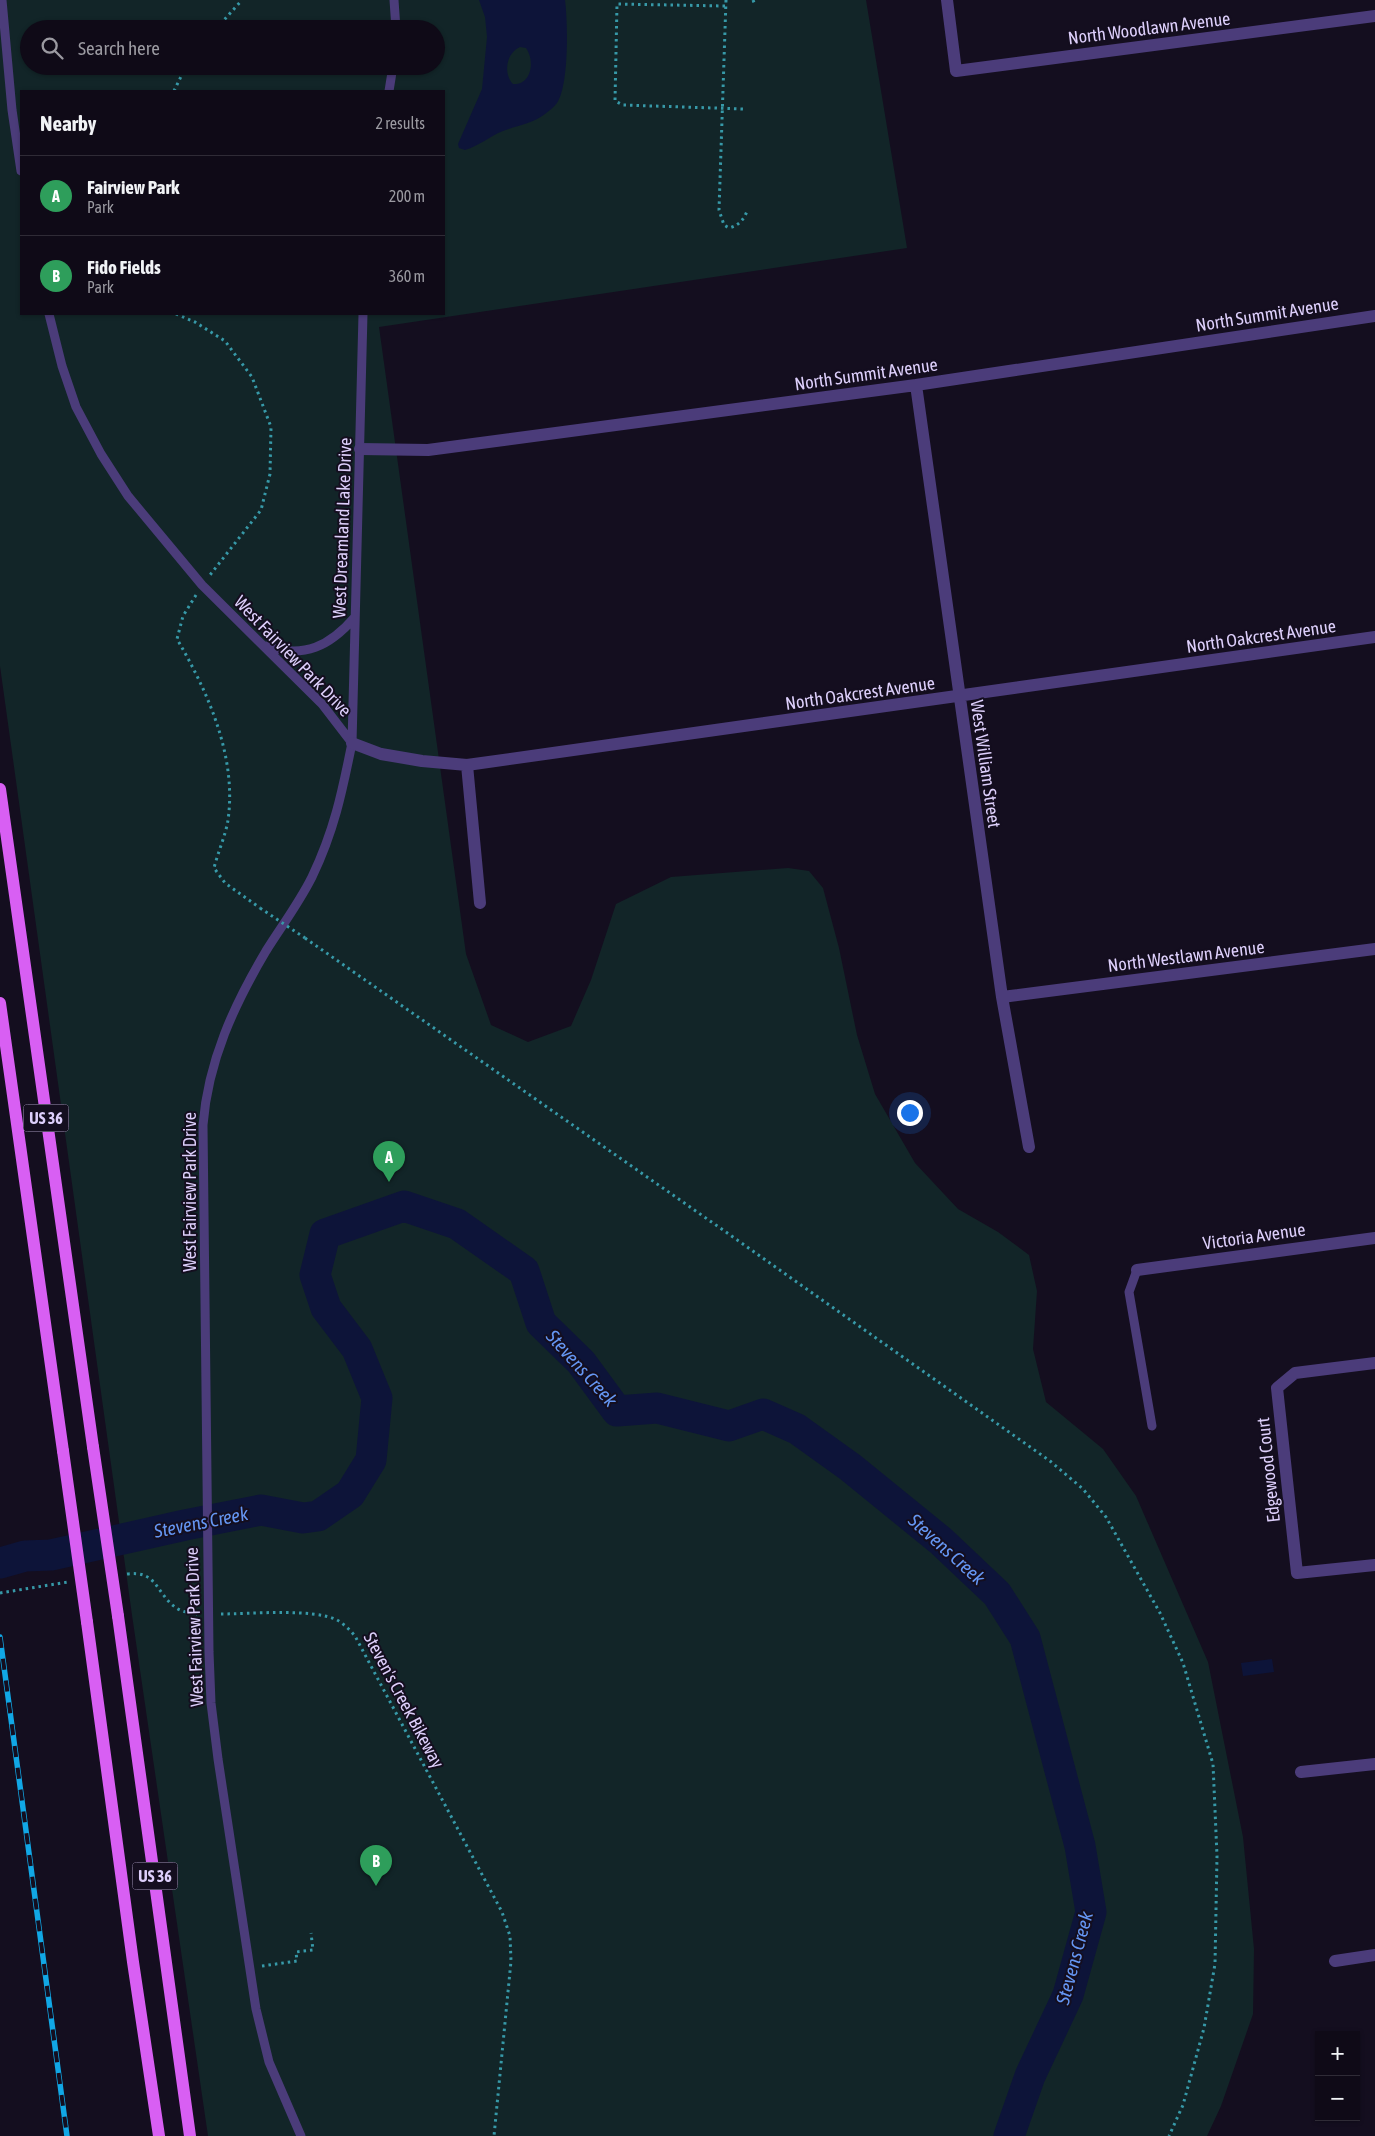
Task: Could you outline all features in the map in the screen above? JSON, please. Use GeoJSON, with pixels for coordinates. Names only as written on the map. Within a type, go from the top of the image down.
{"type":"FeatureCollection","features":[{"type":"Feature","properties":{"kind":"main road","name":"US 36"},"geometry":{"type":"LineString","coordinates":[[0,789],[190,2136]]}},
{"type":"Feature","properties":{"kind":"main road","name":"US 36"},"geometry":{"type":"LineString","coordinates":[[0,1003],[133,1962],[159,2136]]}},
{"type":"Feature","properties":{"kind":"street","name":"North Woodlawn Avenue"},"geometry":{"type":"LineString","coordinates":[[947,0],[956,71],[1375,16]]}},
{"type":"Feature","properties":{"kind":"street","name":"North Summit Avenue"},"geometry":{"type":"LineString","coordinates":[[360,449],[428,450],[916,385],[1375,316]]}},
{"type":"Feature","properties":{"kind":"street","name":"West William Street"},"geometry":{"type":"LineString","coordinates":[[916,385],[1002,998],[1029,1147]]}},
{"type":"Feature","properties":{"kind":"street","name":"North Oakcrest Avenue"},"geometry":{"type":"LineString","coordinates":[[352,743],[381,754],[422,761],[467,765],[1375,637]]}},
{"type":"Feature","properties":{"kind":"street"},"geometry":{"type":"LineString","coordinates":[[467,765],[480,903]]}},
{"type":"Feature","properties":{"kind":"street","name":"North Westlawn Avenue"},"geometry":{"type":"LineString","coordinates":[[1002,998],[1375,949]]}},
{"type":"Feature","properties":{"kind":"street","name":"Victoria Avenue"},"geometry":{"type":"LineString","coordinates":[[1137,1270],[1375,1238]]}},
{"type":"Feature","properties":{"kind":"street","name":"Edgewood Court"},"geometry":{"type":"LineString","coordinates":[[1375,1363],[1295,1373],[1277,1388],[1297,1573],[1375,1565]]}},
{"type":"Feature","properties":{"kind":"street"},"geometry":{"type":"LineString","coordinates":[[1302,1772],[1375,1764]]}},
{"type":"Feature","properties":{"kind":"street"},"geometry":{"type":"LineString","coordinates":[[1335,1961],[1375,1956]]}},
{"type":"Feature","properties":{"kind":"lane"},"geometry":{"type":"LineString","coordinates":[[2,0],[12,110],[20,164]]}},
{"type":"Feature","properties":{"kind":"lane"},"geometry":{"type":"LineString","coordinates":[[394,0],[395,20]]}},
{"type":"Feature","properties":{"kind":"lane"},"geometry":{"type":"LineString","coordinates":[[389,90],[392,75]]}},
{"type":"Feature","properties":{"kind":"lane","name":"West Fairview Park Drive"},"geometry":{"type":"LineString","coordinates":[[49,315],[62,366],[76,407],[101,454],[128,496],[161,538],[202,584],[322,704],[352,743],[340,804],[326,846],[311,879],[246,986],[216,1057],[205,1094],[203,1124],[211,1703],[249,1968],[261,2037],[269,2062],[301,2136]]}},
{"type":"Feature","properties":{"kind":"lane","name":"West Dreamland Lake Drive"},"geometry":{"type":"LineString","coordinates":[[352,743],[363,315]]}},
{"type":"Feature","properties":{"kind":"lane"},"geometry":{"type":"LineString","coordinates":[[263,645],[279,651],[319,647],[332,640],[355,617]]}},
{"type":"Feature","properties":{"kind":"lane"},"geometry":{"type":"LineString","coordinates":[[1137,1270],[1129,1292],[1152,1426]]}},
{"type":"Feature","properties":{"kind":"path"},"geometry":{"type":"LineString","coordinates":[[224,20],[242,0]]}},
{"type":"Feature","properties":{"kind":"path"},"geometry":{"type":"LineString","coordinates":[[726,0],[724,6],[720,218],[724,225],[729,228],[737,226],[744,219],[748,209]]}},
{"type":"Feature","properties":{"kind":"path"},"geometry":{"type":"LineString","coordinates":[[753,0],[754,5]]}},
{"type":"Feature","properties":{"kind":"path"},"geometry":{"type":"LineString","coordinates":[[724,6],[617,4],[615,101],[623,105],[744,109]]}},
{"type":"Feature","properties":{"kind":"path"},"geometry":{"type":"LineString","coordinates":[[174,90],[182,75]]}},
{"type":"Feature","properties":{"kind":"path"},"geometry":{"type":"LineString","coordinates":[[260,908],[723,1230],[1050,1461],[1082,1489],[1106,1517],[1160,1613],[1182,1663],[1214,1764],[1217,1856],[1216,1964],[1204,2028],[1183,2105],[1169,2136]]}},
{"type":"Feature","properties":{"kind":"path","name":"Steven's Creek Bikeway"},"geometry":{"type":"LineString","coordinates":[[125,1574],[134,1573],[152,1579],[175,1607],[196,1614],[294,1614],[326,1617],[337,1620],[355,1636],[502,1912],[510,1936],[511,1961],[494,2136]]}},
{"type":"Feature","properties":{"kind":"path"},"geometry":{"type":"LineString","coordinates":[[0,1593],[71,1581]]}},
{"type":"Feature","properties":{"kind":"path"},"geometry":{"type":"LineString","coordinates":[[249,1968],[297,1961],[296,1952],[313,1950],[311,1933]]}},
{"type":"Feature","properties":{"kind":"green space"},"geometry":{"type":"Polygon","coordinates":[[[0,0],[866,0],[907,248],[379,327],[466,954],[491,1025],[528,1042],[571,1026],[591,980],[616,904],[671,877],[788,868],[809,871],[823,888],[839,948],[857,1035],[875,1094],[915,1163],[958,1209],[998,1232],[1029,1255],[1037,1291],[1033,1349],[1046,1402],[1103,1449],[1136,1496],[1208,1662],[1243,1837],[1254,1949],[1253,2014],[1221,2106],[1207,2136],[208,2136],[132,1615],[0,666],[0,0]]]}},
{"type":"Feature","properties":{"kind":"water"},"geometry":{"type":"Polygon","coordinates":[[[479,0],[565,0],[567,38],[564,83],[557,103],[545,114],[530,122],[498,133],[465,150],[459,148],[458,144],[482,89],[487,37],[485,17],[479,0]],[[520,47],[515,50],[509,59],[507,69],[513,84],[524,80],[530,71],[529,53],[526,48],[520,47]]]}},
{"type":"Feature","properties":{"kind":"water"},"geometry":{"type":"Polygon","coordinates":[[[1272,1659],[1274,1672],[1243,1676],[1241,1663],[1272,1659]]]}},
{"type":"Feature","properties":{"kind":"waterway","name":"Stevens Creek"},"geometry":{"type":"LineString","coordinates":[[0,1563],[25,1556],[51,1555],[261,1510],[303,1518],[318,1516],[350,1494],[371,1460],[377,1398],[357,1349],[326,1308],[315,1275],[325,1234],[404,1206],[457,1224],[524,1271],[541,1323],[581,1362],[617,1411],[657,1408],[729,1426],[763,1414],[797,1429],[850,1467],[941,1541],[997,1594],[1025,1638],[1080,1846],[1091,1912],[1068,1995],[1030,2076],[1009,2136]]}},
{"type":"Feature","properties":{"kind":"railway"},"geometry":{"type":"LineString","coordinates":[[0,1637],[67,2136]]}},
{"type":"Feature","properties":{"kind":"place","name":"Fairview Park"},"geometry":{"type":"Point","coordinates":[389,1182]}},
{"type":"Feature","properties":{"kind":"place","name":"Fido Fields"},"geometry":{"type":"Point","coordinates":[376,1886]}}]}
